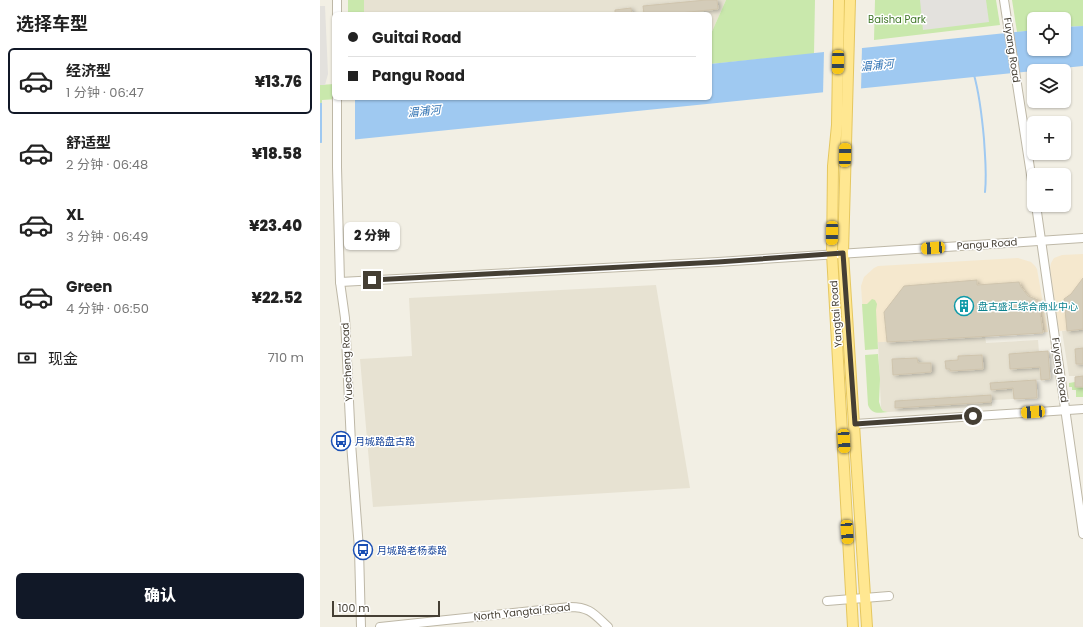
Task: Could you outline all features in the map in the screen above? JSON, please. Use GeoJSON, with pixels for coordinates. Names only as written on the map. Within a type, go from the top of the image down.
{"type":"FeatureCollection","features":[{"type":"Feature","properties":{"kind":"main road","name":"Yangtai Road"},"geometry":{"type":"LineString","coordinates":[[839,0],[844,15],[841,124],[843,253],[867,627]]}},
{"type":"Feature","properties":{"kind":"main road","name":"Yangtai Road"},"geometry":{"type":"LineString","coordinates":[[844,15],[850,0]]}},
{"type":"Feature","properties":{"kind":"main road","name":"Yangtai Road"},"geometry":{"type":"LineString","coordinates":[[841,124],[833,166],[832,254],[853,627]]}},
{"type":"Feature","properties":{"kind":"street"},"geometry":{"type":"LineString","coordinates":[[337,12],[338,0]]}},
{"type":"Feature","properties":{"kind":"street","name":"Fuyang Road"},"geometry":{"type":"LineString","coordinates":[[1004,0],[1030,168]]}},
{"type":"Feature","properties":{"kind":"street","name":"Yuecheng Road"},"geometry":{"type":"LineString","coordinates":[[338,100],[337,167],[340,282],[345,318],[351,443],[359,549],[361,627]]}},
{"type":"Feature","properties":{"kind":"street","name":"Fuyang Road"},"geometry":{"type":"LineString","coordinates":[[1037,212],[1083,534]]}},
{"type":"Feature","properties":{"kind":"street","name":"Pangu Road"},"geometry":{"type":"LineString","coordinates":[[340,282],[718,262],[1083,238]]}},
{"type":"Feature","properties":{"kind":"street"},"geometry":{"type":"LineString","coordinates":[[855,424],[1083,409]]}},
{"type":"Feature","properties":{"kind":"street"},"geometry":{"type":"LineString","coordinates":[[827,601],[889,596]]}},
{"type":"Feature","properties":{"kind":"street","name":"North Yangtai Road"},"geometry":{"type":"LineString","coordinates":[[380,627],[581,607],[588,609],[608,627]]}},
{"type":"Feature","properties":{"kind":"shaded area"},"geometry":{"type":"Polygon","coordinates":[[[364,0],[726,0],[712,32],[712,12],[364,12],[364,0]]]}},
{"type":"Feature","properties":{"kind":"shaded area"},"geometry":{"type":"Polygon","coordinates":[[[920,0],[986,0],[989,22],[923,30],[920,0]]]}},
{"type":"Feature","properties":{"kind":"shaded area"},"geometry":{"type":"Polygon","coordinates":[[[320,6],[325,6],[328,74],[325,85],[320,85],[320,6]]]}},
{"type":"Feature","properties":{"kind":"shaded area","name":"盘古盛汇综合商业中心"},"geometry":{"type":"Polygon","coordinates":[[[1083,254],[1083,329],[1059,331],[1050,268],[1051,263],[1054,258],[1062,255],[1083,254]]]}},
{"type":"Feature","properties":{"kind":"shaded area","name":"盘古盛汇综合商业中心"},"geometry":{"type":"Polygon","coordinates":[[[1018,258],[1031,262],[1037,269],[1048,332],[865,343],[861,286],[864,277],[874,268],[878,266],[1018,258]]]}},
{"type":"Feature","properties":{"kind":"shaded area"},"geometry":{"type":"Polygon","coordinates":[[[656,285],[690,488],[373,507],[360,359],[412,356],[409,298],[656,285]]]}},
{"type":"Feature","properties":{"kind":"shaded area"},"geometry":{"type":"Polygon","coordinates":[[[1083,329],[1083,387],[1075,387],[1075,376],[1069,376],[1062,331],[1083,329]]]}},
{"type":"Feature","properties":{"kind":"shaded area"},"geometry":{"type":"Polygon","coordinates":[[[985,336],[986,343],[1038,340],[1039,352],[1048,351],[1050,379],[1036,380],[1037,398],[992,400],[992,406],[888,412],[883,411],[881,408],[878,342],[985,336]]]}},
{"type":"Feature","properties":{"kind":"green space"},"geometry":{"type":"Polygon","coordinates":[[[348,0],[364,0],[364,12],[348,12],[348,0]]]}},
{"type":"Feature","properties":{"kind":"green space"},"geometry":{"type":"Polygon","coordinates":[[[726,0],[815,0],[814,54],[712,64],[712,32],[726,0]]]}},
{"type":"Feature","properties":{"kind":"green space","name":"Baisha Park"},"geometry":{"type":"Polygon","coordinates":[[[875,0],[996,0],[1000,25],[874,40],[875,0]]]}},
{"type":"Feature","properties":{"kind":"green space"},"geometry":{"type":"Polygon","coordinates":[[[1012,0],[1083,0],[1083,26],[1071,27],[1071,12],[1027,12],[1027,31],[1017,32],[1012,0]]]}},
{"type":"Feature","properties":{"kind":"green space"},"geometry":{"type":"Polygon","coordinates":[[[332,84],[332,100],[350,100],[320,103],[320,85],[332,84]]]}},
{"type":"Feature","properties":{"kind":"green space"},"geometry":{"type":"Polygon","coordinates":[[[872,299],[875,300],[877,304],[878,349],[865,350],[862,304],[867,304],[872,299]]]}},
{"type":"Feature","properties":{"kind":"green space"},"geometry":{"type":"Polygon","coordinates":[[[878,354],[880,379],[879,402],[883,411],[888,412],[879,413],[874,412],[868,405],[865,355],[878,354]]]}},
{"type":"Feature","properties":{"kind":"green space"},"geometry":{"type":"Polygon","coordinates":[[[1075,382],[1076,387],[1083,387],[1083,397],[1076,397],[1076,390],[1072,390],[1072,387],[1069,387],[1069,383],[1075,382]]]}},
{"type":"Feature","properties":{"kind":"water","name":"湄浦河"},"geometry":{"type":"Polygon","coordinates":[[[1083,26],[1083,66],[1071,67],[1071,64],[1027,64],[1027,72],[320,143],[320,103],[350,100],[712,100],[712,64],[1027,31],[1027,56],[1071,56],[1071,27],[1083,26]]]}},
{"type":"Feature","properties":{"kind":"pier"},"geometry":{"type":"Polygon","coordinates":[[[862,46],[861,91],[843,92],[845,48],[862,46]]]}},
{"type":"Feature","properties":{"kind":"pier"},"geometry":{"type":"Polygon","coordinates":[[[842,49],[841,93],[823,95],[824,51],[842,49]]]}},
{"type":"Feature","properties":{"kind":"pier"},"geometry":{"type":"Polygon","coordinates":[[[322,100],[355,100],[355,141],[322,144],[322,100]]]}},
{"type":"Feature","properties":{"kind":"building"},"geometry":{"type":"Polygon","coordinates":[[[717,0],[718,9],[690,12],[644,12],[643,6],[717,0]]]}},
{"type":"Feature","properties":{"kind":"building"},"geometry":{"type":"Polygon","coordinates":[[[631,8],[632,12],[615,12],[615,10],[631,8]]]}},
{"type":"Feature","properties":{"kind":"building","name":"盘古盛汇综合商业中心"},"geometry":{"type":"Polygon","coordinates":[[[1083,278],[1083,329],[1067,331],[1064,299],[1071,294],[1083,278]]]}},
{"type":"Feature","properties":{"kind":"building","name":"盘古盛汇综合商业中心"},"geometry":{"type":"Polygon","coordinates":[[[977,280],[977,285],[1019,282],[1028,296],[1038,300],[1043,333],[887,342],[884,312],[904,286],[977,280]]]}},
{"type":"Feature","properties":{"kind":"building"},"geometry":{"type":"Polygon","coordinates":[[[1083,348],[1083,364],[1076,364],[1075,349],[1083,348]]]}},
{"type":"Feature","properties":{"kind":"building"},"geometry":{"type":"Polygon","coordinates":[[[1048,351],[1050,379],[1041,380],[1040,367],[1010,369],[1009,354],[1048,351]]]}},
{"type":"Feature","properties":{"kind":"building"},"geometry":{"type":"Polygon","coordinates":[[[982,355],[983,369],[950,371],[950,369],[946,369],[945,361],[958,360],[958,356],[982,355]]]}},
{"type":"Feature","properties":{"kind":"building"},"geometry":{"type":"Polygon","coordinates":[[[917,358],[918,363],[931,363],[931,372],[893,375],[892,359],[917,358]]]}},
{"type":"Feature","properties":{"kind":"building"},"geometry":{"type":"Polygon","coordinates":[[[1083,376],[1083,387],[1075,387],[1075,377],[1083,376]]]}},
{"type":"Feature","properties":{"kind":"building"},"geometry":{"type":"Polygon","coordinates":[[[1036,380],[1037,398],[1014,399],[1013,388],[991,390],[990,383],[1036,380]]]}},
{"type":"Feature","properties":{"kind":"building"},"geometry":{"type":"Polygon","coordinates":[[[991,395],[991,402],[895,408],[895,401],[991,395]]]}},
{"type":"Feature","properties":{"kind":"waterway"},"geometry":{"type":"LineString","coordinates":[[974,75],[983,131],[986,172],[985,192]]}},
{"type":"Feature","properties":{"kind":"place","name":"盘古盛汇综合商业中心"},"geometry":{"type":"Point","coordinates":[964,306]}},
{"type":"Feature","properties":{"kind":"place","name":"月城路盘古路"},"geometry":{"type":"Point","coordinates":[341,441]}},
{"type":"Feature","properties":{"kind":"place","name":"月城路老杨泰路"},"geometry":{"type":"Point","coordinates":[363,550]}},
{"type":"Feature","properties":{"kind":"route"},"geometry":{"type":"LineString","coordinates":[[372,280],[718,262],[843,253],[855,424],[973,416]]}}]}
